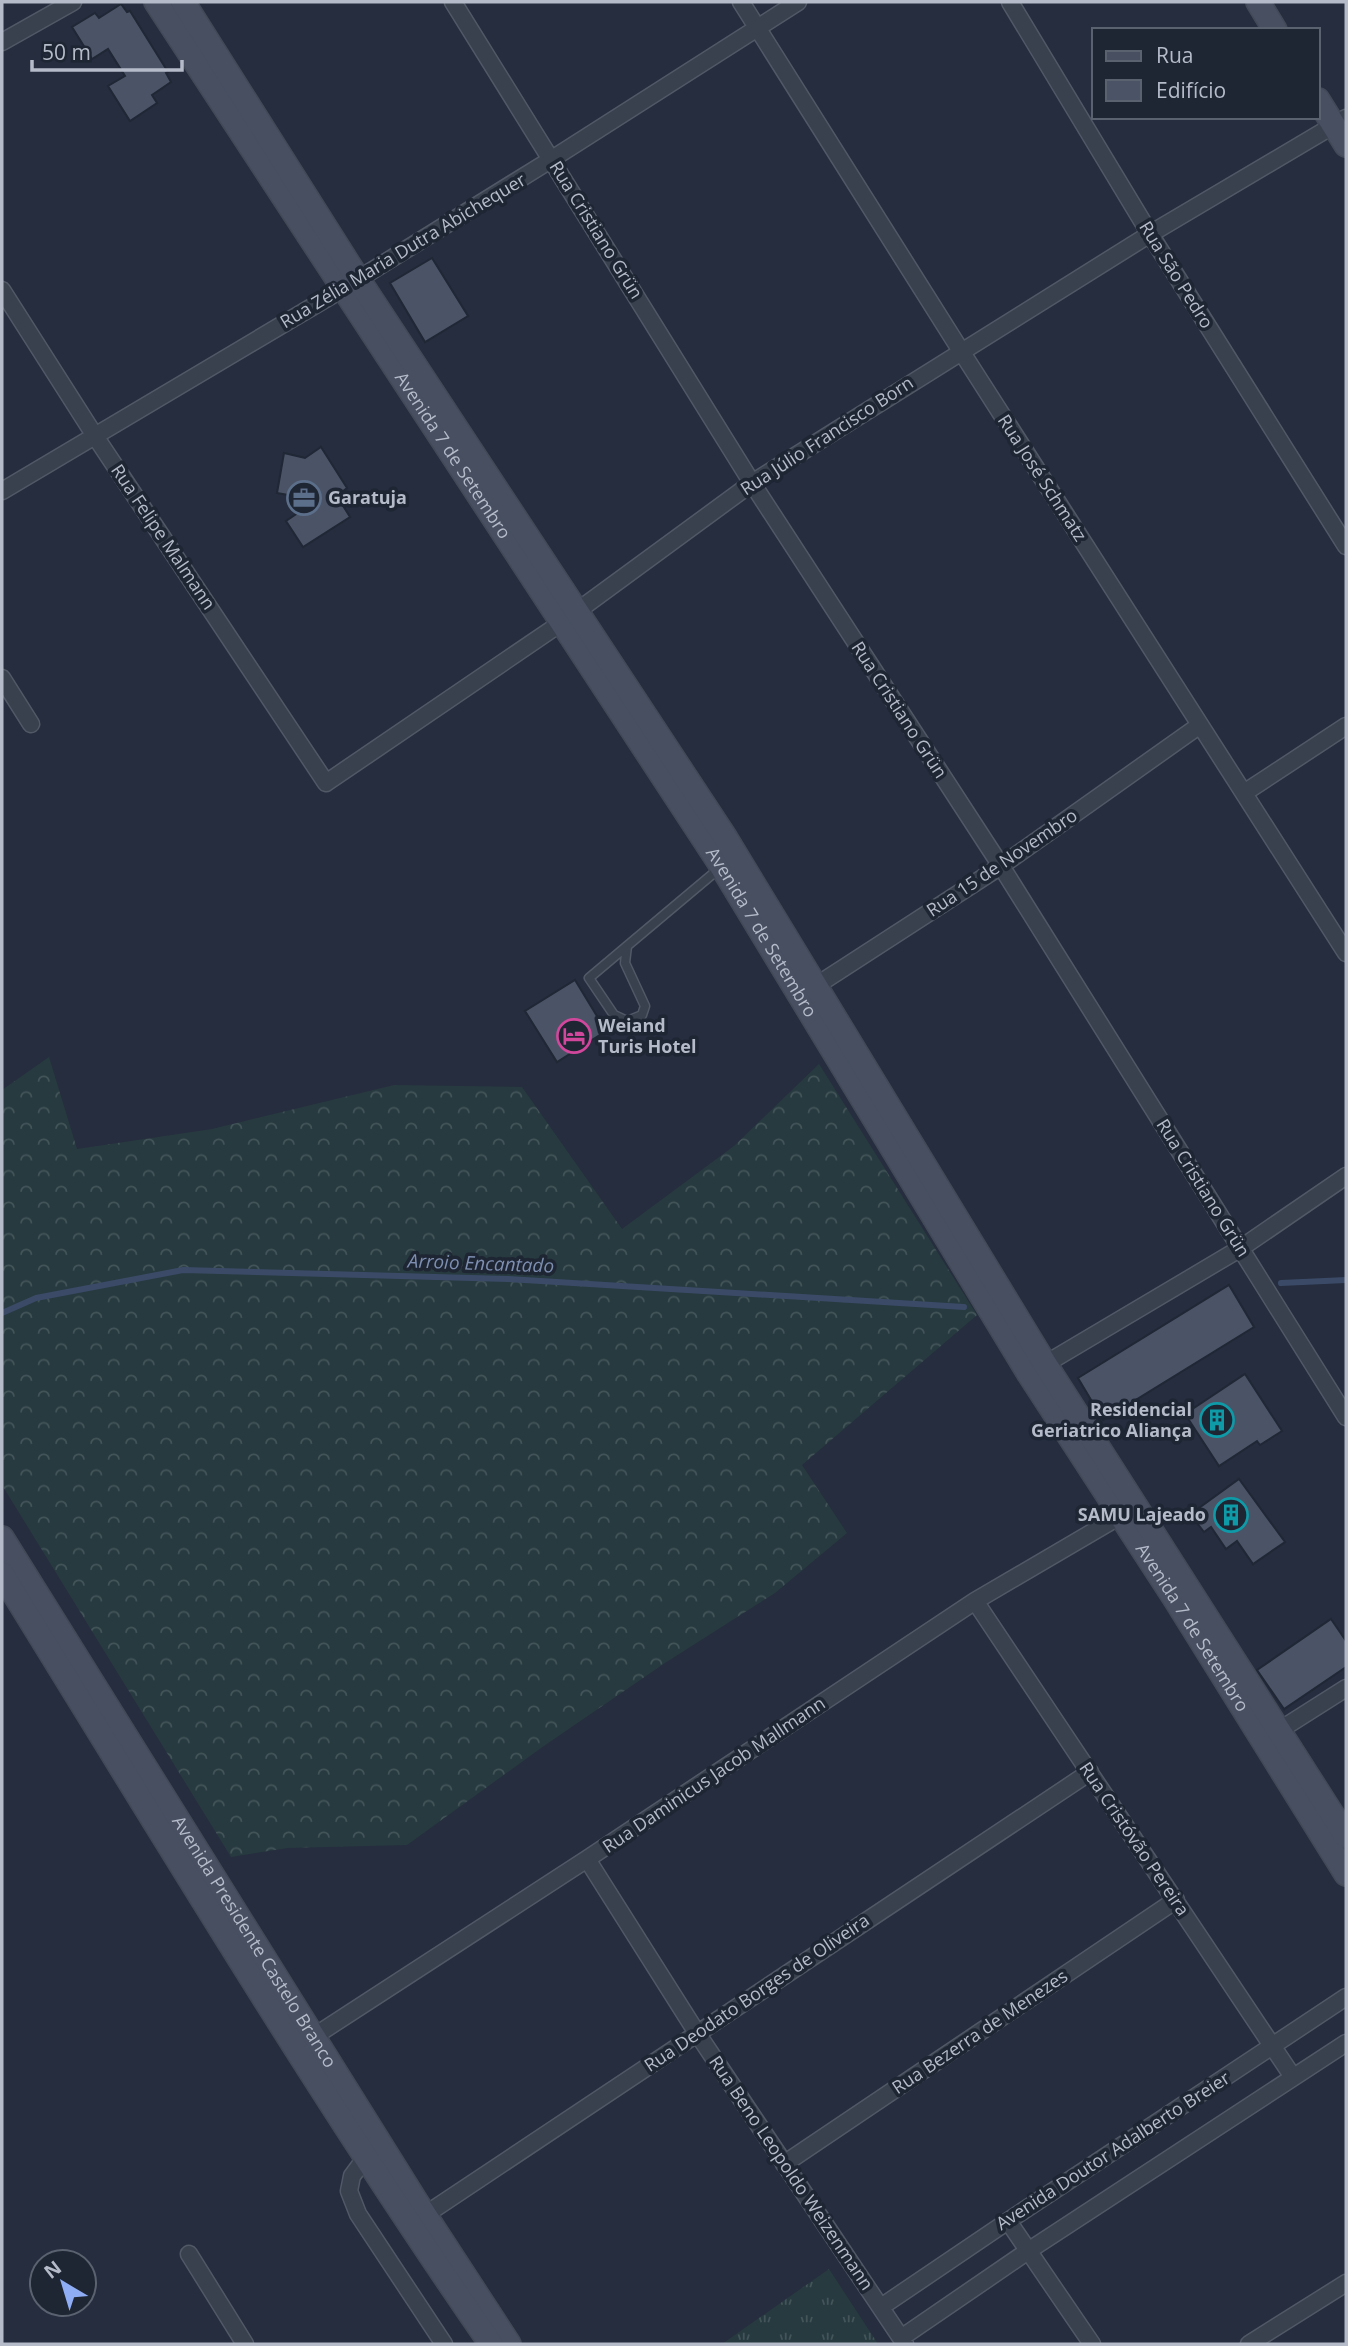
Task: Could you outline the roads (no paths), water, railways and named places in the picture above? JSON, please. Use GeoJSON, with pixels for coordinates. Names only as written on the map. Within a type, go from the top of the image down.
{"type":"FeatureCollection","features":[{"type":"Feature","properties":{"kind":"main road","name":"Avenida 7 de Setembro"},"geometry":{"type":"LineString","coordinates":[[156,2],[228,93],[729,861],[1037,1369],[1271,1735],[1346,1874]]}},
{"type":"Feature","properties":{"kind":"main road","name":"Avenida 7 de Setembro"},"geometry":{"type":"LineString","coordinates":[[183,2],[228,93]]}},
{"type":"Feature","properties":{"kind":"main road"},"geometry":{"type":"LineString","coordinates":[[1258,2],[1274,28]]}},
{"type":"Feature","properties":{"kind":"main road"},"geometry":{"type":"LineString","coordinates":[[1320,102],[1340,122],[1346,145]]}},
{"type":"Feature","properties":{"kind":"main road","name":"Avenida Presidente Castelo Branco"},"geometry":{"type":"LineString","coordinates":[[2,1538],[304,2043]]}},
{"type":"Feature","properties":{"kind":"main road","name":"Avenida Presidente Castelo Branco"},"geometry":{"type":"LineString","coordinates":[[2,1574],[372,2149],[491,2344]]}},
{"type":"Feature","properties":{"kind":"main road","name":"Avenida 7 de Setembro"},"geometry":{"type":"LineString","coordinates":[[1271,1735],[1346,1836]]}},
{"type":"Feature","properties":{"kind":"main road","name":"Avenida Presidente Castelo Branco"},"geometry":{"type":"LineString","coordinates":[[416,2220],[509,2344]]}},
{"type":"Feature","properties":{"kind":"street"},"geometry":{"type":"LineString","coordinates":[[2,42],[73,2]]}},
{"type":"Feature","properties":{"kind":"street","name":"Rua Cristiano Grün"},"geometry":{"type":"LineString","coordinates":[[453,2],[752,483],[1001,866],[1346,1417]]}},
{"type":"Feature","properties":{"kind":"street","name":"Rua José Schmatz"},"geometry":{"type":"LineString","coordinates":[[741,2],[1346,953]]}},
{"type":"Feature","properties":{"kind":"street","name":"Rua Zélia Maria Dutra Abichequer"},"geometry":{"type":"LineString","coordinates":[[2,491],[351,283],[552,159],[797,2]]}},
{"type":"Feature","properties":{"kind":"street","name":"Rua São Pedro"},"geometry":{"type":"LineString","coordinates":[[1010,2],[1150,234],[1346,547]]}},
{"type":"Feature","properties":{"kind":"street","name":"Rua Júlio Francisco Born"},"geometry":{"type":"LineString","coordinates":[[326,783],[569,617],[752,483],[1150,234],[1340,122]]}},
{"type":"Feature","properties":{"kind":"street","name":"Rua Felipe Malmann"},"geometry":{"type":"LineString","coordinates":[[2,290],[95,436],[326,783]]}},
{"type":"Feature","properties":{"kind":"street"},"geometry":{"type":"LineString","coordinates":[[2,678],[31,724]]}},
{"type":"Feature","properties":{"kind":"street","name":"Rua 15 de Novembro"},"geometry":{"type":"LineString","coordinates":[[808,991],[1001,866],[1200,725]]}},
{"type":"Feature","properties":{"kind":"street"},"geometry":{"type":"LineString","coordinates":[[1244,793],[1346,726]]}},
{"type":"Feature","properties":{"kind":"street"},"geometry":{"type":"LineString","coordinates":[[1037,1369],[1241,1248],[1346,1176]]}},
{"type":"Feature","properties":{"kind":"street","name":"Rua Daminicus Jacob Mallmann"},"geometry":{"type":"LineString","coordinates":[[304,2043],[975,1601],[1126,1510]]}},
{"type":"Feature","properties":{"kind":"street","name":"Rua Cristóvão Pereira"},"geometry":{"type":"LineString","coordinates":[[975,1601],[1293,2077]]}},
{"type":"Feature","properties":{"kind":"street"},"geometry":{"type":"LineString","coordinates":[[1271,1735],[1346,1688]]}},
{"type":"Feature","properties":{"kind":"street","name":"Rua Deodato Borges de Oliveira"},"geometry":{"type":"LineString","coordinates":[[416,2220],[1090,1772]]}},
{"type":"Feature","properties":{"kind":"street","name":"Rua Beno Leopoldo Weizenmann"},"geometry":{"type":"LineString","coordinates":[[587,1859],[696,2033],[903,2341]]}},
{"type":"Feature","properties":{"kind":"street","name":"Rua Bezerra de Menezes"},"geometry":{"type":"LineString","coordinates":[[784,2164],[1176,1900]]}},
{"type":"Feature","properties":{"kind":"street","name":"Avenida Doutor Adalberto Breier"},"geometry":{"type":"LineString","coordinates":[[881,2307],[1346,1997]]}},
{"type":"Feature","properties":{"kind":"street","name":"Avenida Doutor Adalberto Breier"},"geometry":{"type":"LineString","coordinates":[[903,2341],[1028,2251],[1346,2043]]}},
{"type":"Feature","properties":{"kind":"street"},"geometry":{"type":"LineString","coordinates":[[372,2149],[352,2176],[349,2191],[358,2214],[444,2344]]}},
{"type":"Feature","properties":{"kind":"street"},"geometry":{"type":"LineString","coordinates":[[1008,2221],[1092,2344]]}},
{"type":"Feature","properties":{"kind":"street"},"geometry":{"type":"LineString","coordinates":[[189,2254],[242,2339],[224,2344]]}},
{"type":"Feature","properties":{"kind":"street"},"geometry":{"type":"LineString","coordinates":[[1250,2344],[1346,2283]]}},
{"type":"Feature","properties":{"kind":"lane"},"geometry":{"type":"LineString","coordinates":[[628,946],[625,962],[645,1006],[642,1015],[627,1021],[614,1015],[589,978],[729,861]]}},
{"type":"Feature","properties":{"kind":"waterway","name":"Arroio Encantado"},"geometry":{"type":"LineString","coordinates":[[2,1313],[36,1298],[183,1270],[508,1279],[964,1307]]}},
{"type":"Feature","properties":{"kind":"waterway"},"geometry":{"type":"LineString","coordinates":[[1281,1283],[1346,1280]]}},
{"type":"Feature","properties":{"kind":"place","name":"Garatuja"},"geometry":{"type":"Point","coordinates":[304,498]}},
{"type":"Feature","properties":{"kind":"place","name":"Weiand Turis Hotel"},"geometry":{"type":"Point","coordinates":[574,1036]}},
{"type":"Feature","properties":{"kind":"place","name":"Residencial Geriatrico Aliança"},"geometry":{"type":"Point","coordinates":[1217,1420]}},
{"type":"Feature","properties":{"kind":"place","name":"SAMU Lajeado"},"geometry":{"type":"Point","coordinates":[1231,1515]}}]}
